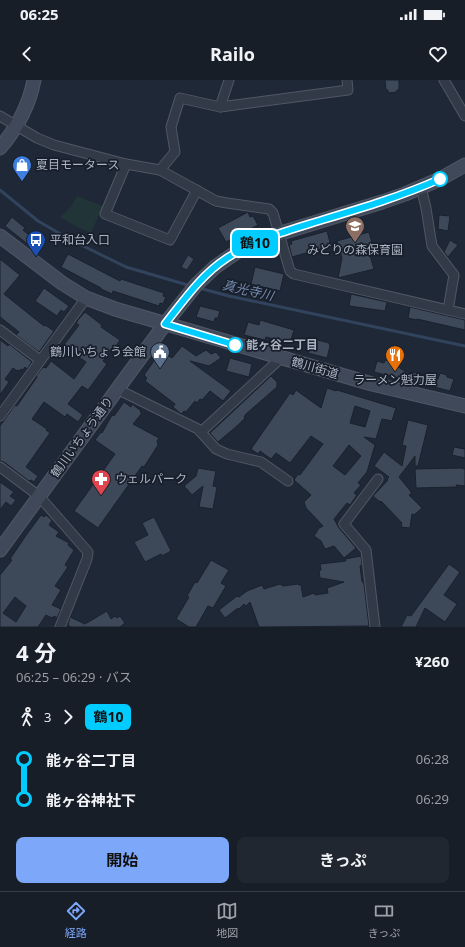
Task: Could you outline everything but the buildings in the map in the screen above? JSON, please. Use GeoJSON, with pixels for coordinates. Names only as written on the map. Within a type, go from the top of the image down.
{"type":"FeatureCollection","features":[{"type":"Feature","properties":{"kind":"street"},"geometry":{"type":"LineString","coordinates":[[0,148],[17,126],[32,92],[34,80]]}},
{"type":"Feature","properties":{"kind":"street"},"geometry":{"type":"LineString","coordinates":[[220,106],[229,80]]}},
{"type":"Feature","properties":{"kind":"street"},"geometry":{"type":"LineString","coordinates":[[160,170],[175,152],[171,127],[180,98],[220,106],[348,90],[347,80]]}},
{"type":"Feature","properties":{"kind":"street"},"geometry":{"type":"LineString","coordinates":[[444,80],[465,116]]}},
{"type":"Feature","properties":{"kind":"street"},"geometry":{"type":"LineString","coordinates":[[0,116],[37,138],[54,145],[126,164],[160,170],[216,201],[227,204],[269,209],[273,213],[290,271],[294,274],[465,314]]}},
{"type":"Feature","properties":{"kind":"street"},"geometry":{"type":"LineString","coordinates":[[126,164],[105,214],[170,240],[197,190]]}},
{"type":"Feature","properties":{"kind":"street","name":"鶴川いちょう通り"},"geometry":{"type":"LineString","coordinates":[[0,550],[165,324],[190,292],[202,279],[224,260],[238,251],[279,233],[382,202],[422,187],[465,165]]}},
{"type":"Feature","properties":{"kind":"street"},"geometry":{"type":"LineString","coordinates":[[422,187],[432,246],[454,275],[448,310]]}},
{"type":"Feature","properties":{"kind":"street","name":"鶴川街道"},"geometry":{"type":"LineString","coordinates":[[0,236],[62,283],[86,298],[115,309],[372,384],[465,406]]}},
{"type":"Feature","properties":{"kind":"street"},"geometry":{"type":"LineString","coordinates":[[0,416],[86,298]]}},
{"type":"Feature","properties":{"kind":"street"},"geometry":{"type":"LineString","coordinates":[[0,330],[40,360]]}},
{"type":"Feature","properties":{"kind":"street"},"geometry":{"type":"LineString","coordinates":[[201,432],[281,358]]}},
{"type":"Feature","properties":{"kind":"street"},"geometry":{"type":"LineString","coordinates":[[117,389],[201,432],[216,449],[227,454],[261,462],[288,481]]}},
{"type":"Feature","properties":{"kind":"street"},"geometry":{"type":"LineString","coordinates":[[0,467],[39,496],[88,552],[87,559],[60,627]]}},
{"type":"Feature","properties":{"kind":"street"},"geometry":{"type":"LineString","coordinates":[[375,627],[366,550],[344,524],[378,479]]}},
{"type":"Feature","properties":{"kind":"green space"},"geometry":{"type":"Polygon","coordinates":[[[77,196],[103,206],[91,233],[60,217],[70,208],[77,196]]]}},
{"type":"Feature","properties":{"kind":"waterway","name":"真光寺川"},"geometry":{"type":"LineString","coordinates":[[0,190],[38,221],[71,240],[126,267],[191,286]]}},
{"type":"Feature","properties":{"kind":"waterway","name":"真光寺川"},"geometry":{"type":"LineString","coordinates":[[199,288],[229,296],[465,346]]}},
{"type":"Feature","properties":{"kind":"bus line","name":"鶴10"},"geometry":{"type":"LineString","coordinates":[[235,345],[165,324],[196,285],[215,267],[238,251],[265,238],[382,202],[413,191],[440,179]]}},
{"type":"Feature","properties":{"kind":"place","name":"夏目モータース"},"geometry":{"type":"Point","coordinates":[22,182]}},
{"type":"Feature","properties":{"kind":"place","name":"みどりの森保育園"},"geometry":{"type":"Point","coordinates":[355,243]}},
{"type":"Feature","properties":{"kind":"place","name":"平和台入口"},"geometry":{"type":"Point","coordinates":[36,257]}},
{"type":"Feature","properties":{"kind":"place","name":"能ヶ谷二丁目"},"geometry":{"type":"Point","coordinates":[235,345]}},
{"type":"Feature","properties":{"kind":"place","name":"鶴川いちょう会館"},"geometry":{"type":"Point","coordinates":[160,369]}},
{"type":"Feature","properties":{"kind":"place","name":"ラーメン魁力屋"},"geometry":{"type":"Point","coordinates":[395,372]}},
{"type":"Feature","properties":{"kind":"place","name":"ウェルパーク"},"geometry":{"type":"Point","coordinates":[101,496]}}]}
